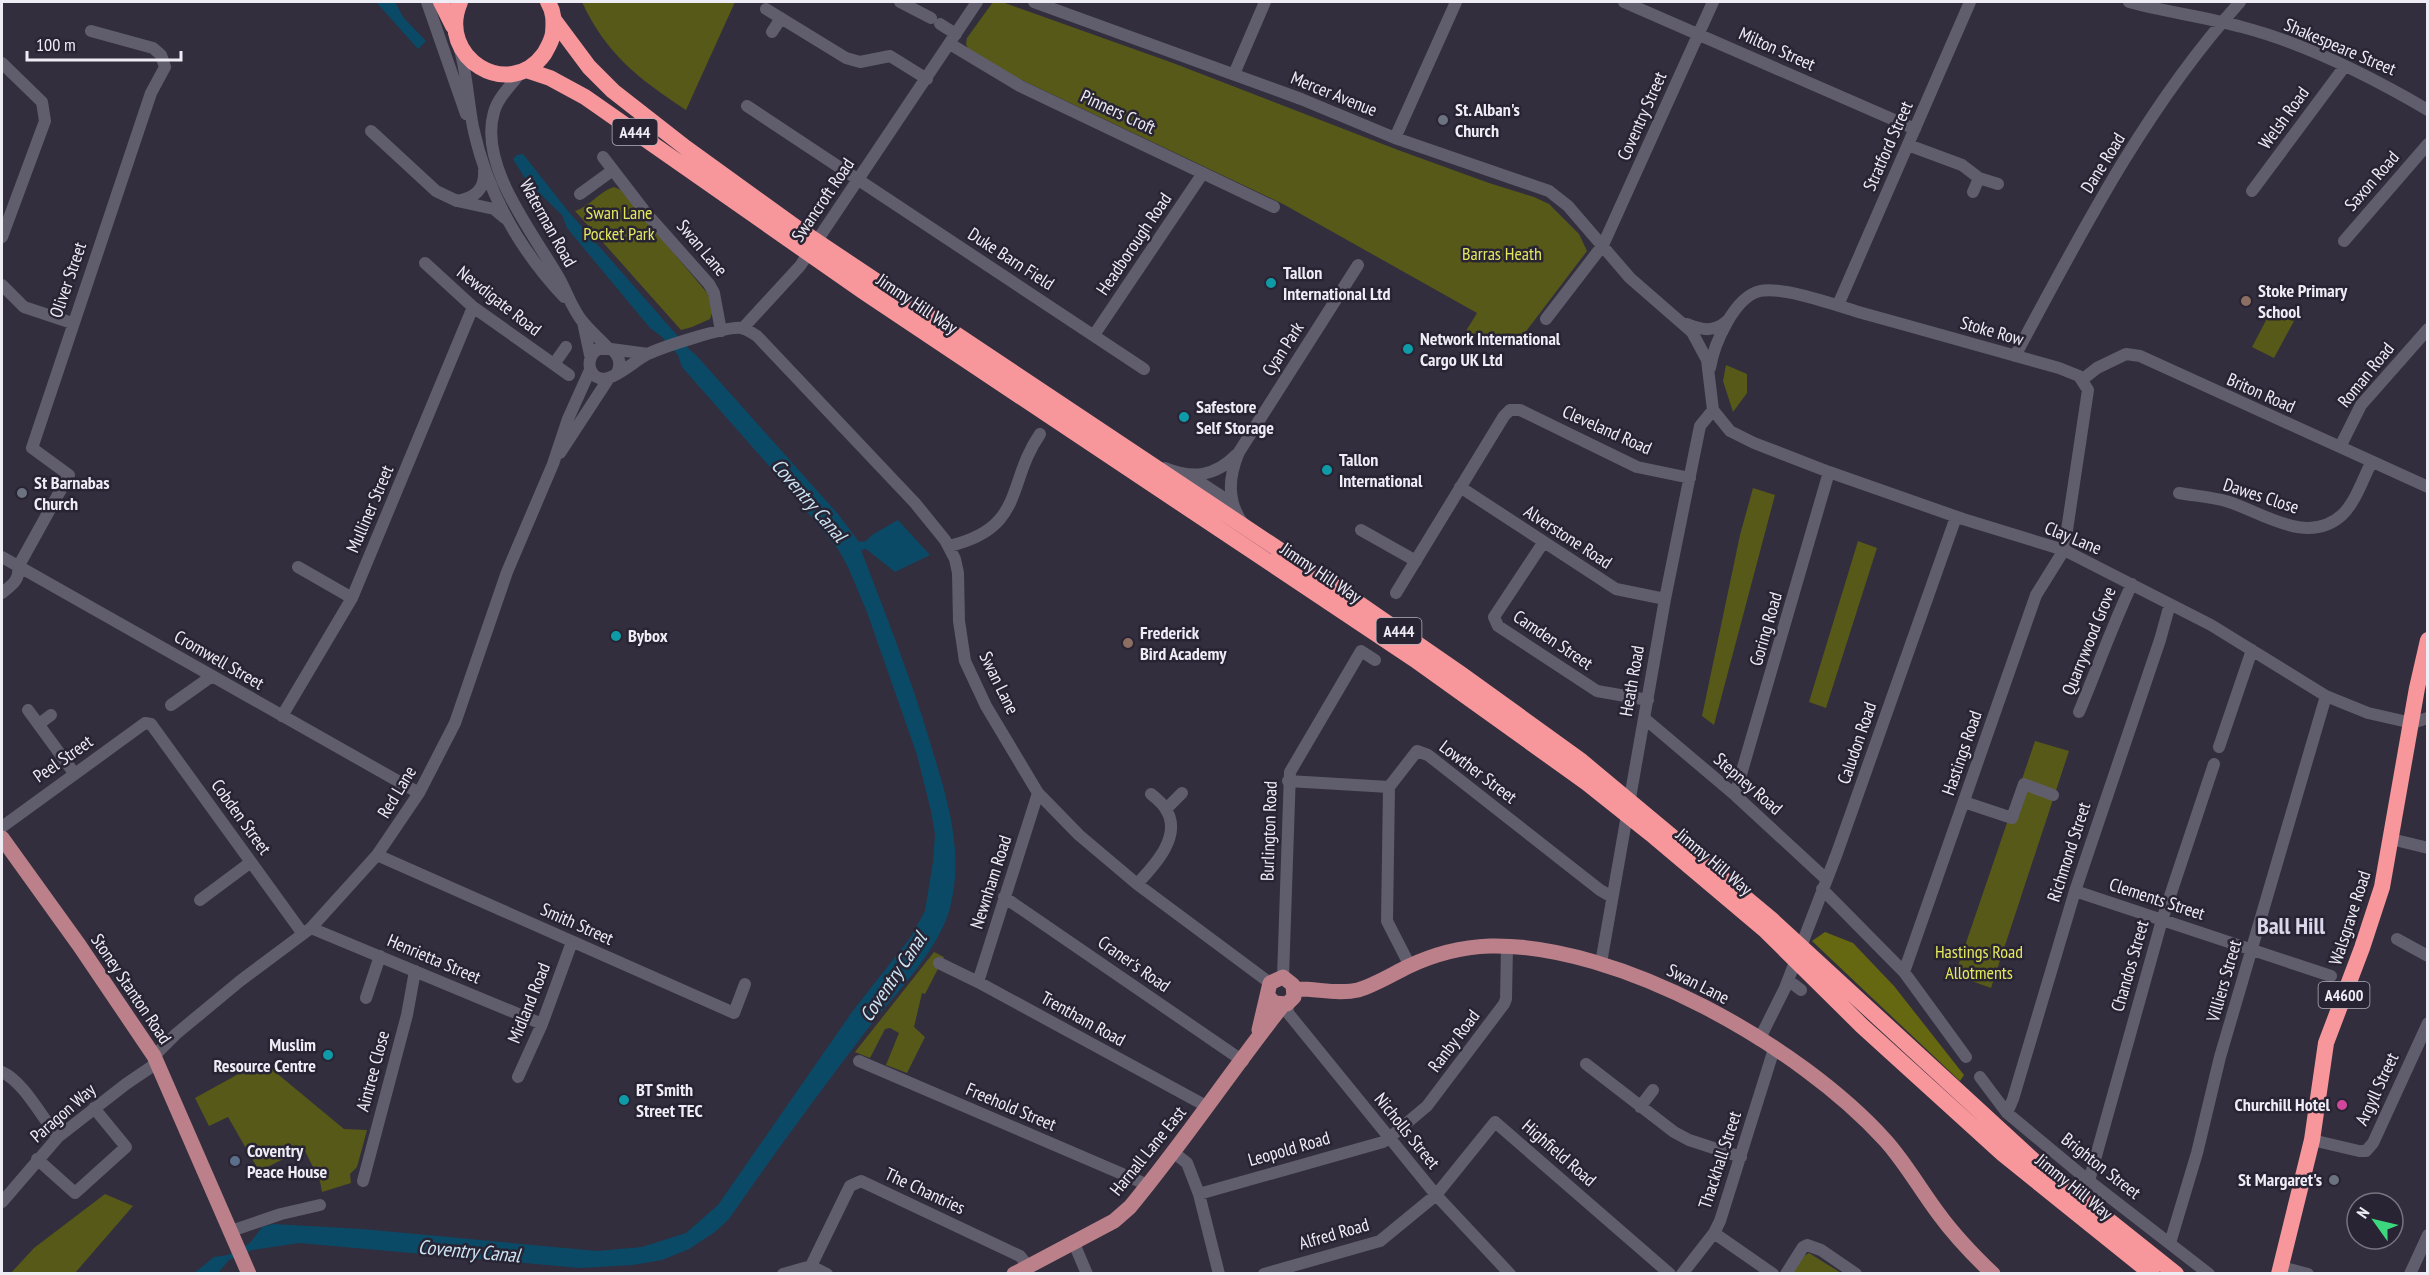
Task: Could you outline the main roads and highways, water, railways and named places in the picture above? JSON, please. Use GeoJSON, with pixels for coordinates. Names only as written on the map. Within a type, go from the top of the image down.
{"type":"FeatureCollection","features":[{"type":"Feature","properties":{"kind":"highway"},"geometry":{"type":"LineString","coordinates":[[441,2],[452,24],[459,47],[470,61],[484,70],[504,74],[524,70],[539,59],[550,45],[554,20],[548,2]]}},
{"type":"Feature","properties":{"kind":"highway"},"geometry":{"type":"LineString","coordinates":[[452,24],[459,2]]}},
{"type":"Feature","properties":{"kind":"highway","name":"Jimmy Hill Way"},"geometry":{"type":"LineString","coordinates":[[554,20],[589,67],[613,91],[705,162],[801,231],[1246,527],[1461,674],[1580,760],[1772,920],[2033,1160],[2176,1274]]}},
{"type":"Feature","properties":{"kind":"highway","name":"Jimmy Hill Way"},"geometry":{"type":"LineString","coordinates":[[524,70],[550,78],[585,97],[864,292],[1414,659],[1587,783],[1766,931],[1862,1026],[2003,1154],[2152,1274]]}},
{"type":"Feature","properties":{"kind":"highway","name":"Walsgrave Road"},"geometry":{"type":"LineString","coordinates":[[2280,1270],[2312,1140],[2326,1043],[2382,887],[2391,839],[2420,721],[2427,640]]}},
{"type":"Feature","properties":{"kind":"main road","name":"Stoney Stanton Road"},"geometry":{"type":"LineString","coordinates":[[2,838],[86,955],[155,1060],[246,1269]]}},
{"type":"Feature","properties":{"kind":"main road","name":"Swan Lane"},"geometry":{"type":"LineString","coordinates":[[1295,989],[1356,990],[1452,950],[1507,946],[1556,953],[1601,963],[1663,987],[1760,1040],[1845,1100],[1900,1158],[1938,1214],[1993,1274]]}},
{"type":"Feature","properties":{"kind":"main road"},"geometry":{"type":"LineString","coordinates":[[1290,981],[1295,989],[1293,997],[1285,1004],[1274,1003],[1274,986],[1290,981]]}},
{"type":"Feature","properties":{"kind":"main road","name":"Harnall Lane East"},"geometry":{"type":"LineString","coordinates":[[1254,1042],[1274,986]]}},
{"type":"Feature","properties":{"kind":"main road","name":"Harnall Lane East"},"geometry":{"type":"LineString","coordinates":[[1021,1270],[1114,1221],[1130,1207],[1285,1004]]}},
{"type":"Feature","properties":{"kind":"water"},"geometry":{"type":"Polygon","coordinates":[[[376,2],[395,2],[403,17],[426,41],[418,49],[376,2]]]}},
{"type":"Feature","properties":{"kind":"water","name":"Coventry Canal"},"geometry":{"type":"Polygon","coordinates":[[[523,154],[568,211],[838,514],[859,542],[866,541],[898,520],[930,555],[895,572],[866,549],[861,550],[914,691],[952,822],[955,865],[950,908],[936,941],[925,957],[866,1031],[729,1219],[715,1232],[689,1249],[662,1260],[633,1265],[580,1268],[299,1243],[252,1250],[229,1260],[218,1273],[193,1274],[214,1257],[228,1255],[250,1243],[262,1227],[273,1224],[362,1229],[597,1251],[642,1247],[686,1233],[718,1205],[852,1012],[910,938],[925,911],[935,834],[931,811],[917,755],[867,612],[848,567],[838,549],[776,474],[682,367],[678,355],[661,336],[650,328],[567,228],[562,215],[526,180],[513,159],[523,154]]]}},
{"type":"Feature","properties":{"kind":"place","name":"St. Alban's Church"},"geometry":{"type":"Point","coordinates":[1443,120]}},
{"type":"Feature","properties":{"kind":"place","name":"Tallon International Ltd"},"geometry":{"type":"Point","coordinates":[1271,283]}},
{"type":"Feature","properties":{"kind":"place","name":"Stoke Primary School"},"geometry":{"type":"Point","coordinates":[2246,301]}},
{"type":"Feature","properties":{"kind":"place","name":"Network International Cargo UK Ltd"},"geometry":{"type":"Point","coordinates":[1408,349]}},
{"type":"Feature","properties":{"kind":"place","name":"Safestore Self Storage"},"geometry":{"type":"Point","coordinates":[1184,417]}},
{"type":"Feature","properties":{"kind":"place","name":"Tallon International"},"geometry":{"type":"Point","coordinates":[1327,470]}},
{"type":"Feature","properties":{"kind":"place","name":"St Barnabas Church"},"geometry":{"type":"Point","coordinates":[22,493]}},
{"type":"Feature","properties":{"kind":"place","name":"Bybox"},"geometry":{"type":"Point","coordinates":[616,636]}},
{"type":"Feature","properties":{"kind":"place","name":"Frederick Bird Academy"},"geometry":{"type":"Point","coordinates":[1128,643]}},
{"type":"Feature","properties":{"kind":"place","name":"Muslim Resource Centre"},"geometry":{"type":"Point","coordinates":[328,1055]}},
{"type":"Feature","properties":{"kind":"place","name":"BT Smith Street TEC"},"geometry":{"type":"Point","coordinates":[624,1100]}},
{"type":"Feature","properties":{"kind":"place","name":"Churchill Hotel"},"geometry":{"type":"Point","coordinates":[2342,1105]}},
{"type":"Feature","properties":{"kind":"place","name":"Coventry Peace House"},"geometry":{"type":"Point","coordinates":[235,1161]}},
{"type":"Feature","properties":{"kind":"place","name":"St Margaret's"},"geometry":{"type":"Point","coordinates":[2334,1180]}},
{"type":"Feature","properties":{"kind":"district","name":"Ball Hill"},"geometry":{"type":"Point","coordinates":[2291,926]}},
{"type":"Feature","properties":{"kind":"park label","name":"Swan Lane Pocket Park"},"geometry":{"type":"Point","coordinates":[619,223]}},
{"type":"Feature","properties":{"kind":"park label","name":"Barras Heath"},"geometry":{"type":"Point","coordinates":[1502,254]}},
{"type":"Feature","properties":{"kind":"park label","name":"Hastings Road Allotments"},"geometry":{"type":"Point","coordinates":[1979,962]}}]}
